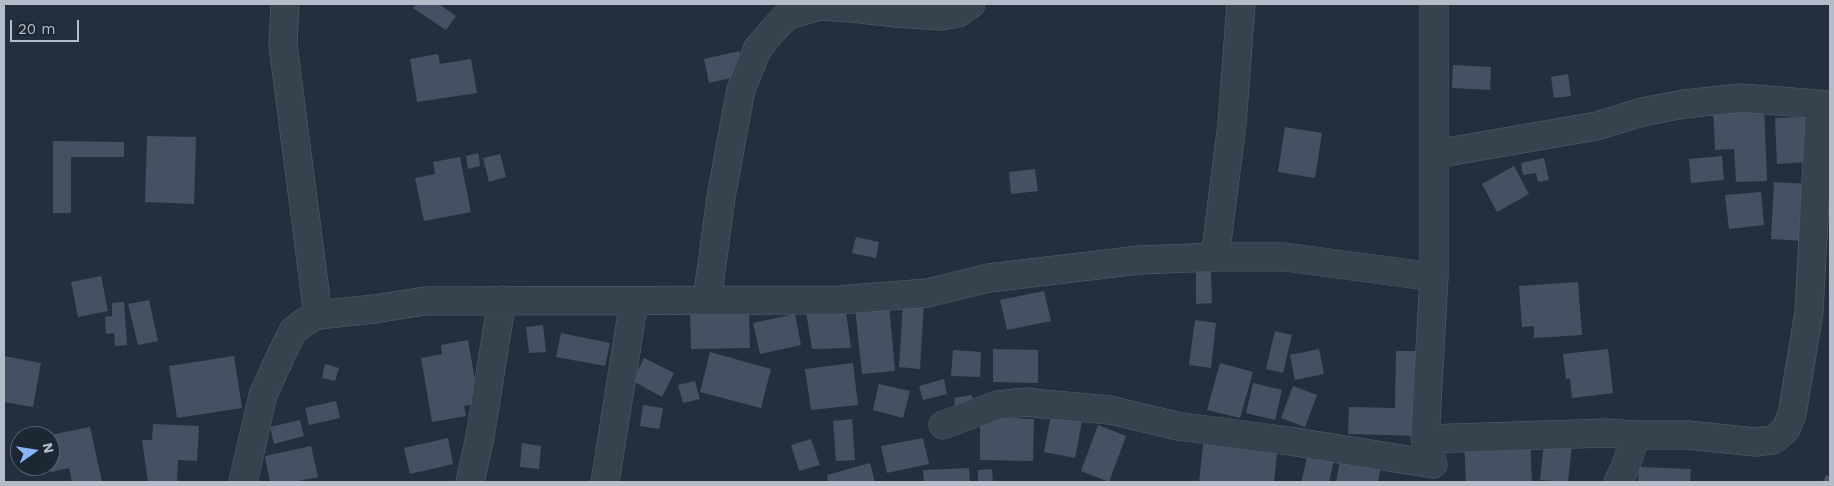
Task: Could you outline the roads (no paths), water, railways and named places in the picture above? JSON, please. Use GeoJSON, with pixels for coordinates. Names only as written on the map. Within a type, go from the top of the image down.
{"type":"FeatureCollection","features":[{"type":"Feature","properties":{"kind":"street"},"geometry":{"type":"LineString","coordinates":[[284,4],[284,45],[318,315]]}},
{"type":"Feature","properties":{"kind":"street"},"geometry":{"type":"LineString","coordinates":[[707,301],[721,197],[741,88],[758,48],[774,29],[787,16],[819,6],[941,16],[958,12],[971,4]]}},
{"type":"Feature","properties":{"kind":"street"},"geometry":{"type":"LineString","coordinates":[[1215,257],[1232,124],[1241,4]]}},
{"type":"Feature","properties":{"kind":"street"},"geometry":{"type":"LineString","coordinates":[[1431,462],[1435,154],[1434,4]]}},
{"type":"Feature","properties":{"kind":"street"},"geometry":{"type":"LineString","coordinates":[[943,425],[997,405],[1026,402],[1110,410],[1177,426],[1431,462],[1606,433],[1688,435],[1763,442],[1776,438],[1786,429],[1792,414],[1809,312],[1825,105],[1741,98],[1684,104],[1642,112],[1597,126],[1435,154]]}},
{"type":"Feature","properties":{"kind":"street"},"geometry":{"type":"LineString","coordinates":[[243,482],[263,395],[294,331],[306,321],[318,315],[425,301],[839,300],[919,294],[989,278],[1140,260],[1215,257],[1285,256],[1434,277]]}},
{"type":"Feature","properties":{"kind":"street"},"geometry":{"type":"LineString","coordinates":[[470,482],[480,436],[502,300]]}},
{"type":"Feature","properties":{"kind":"street"},"geometry":{"type":"LineString","coordinates":[[605,482],[634,301]]}},
{"type":"Feature","properties":{"kind":"street"},"geometry":{"type":"LineString","coordinates":[[1618,482],[1625,468],[1636,435]]}}]}
